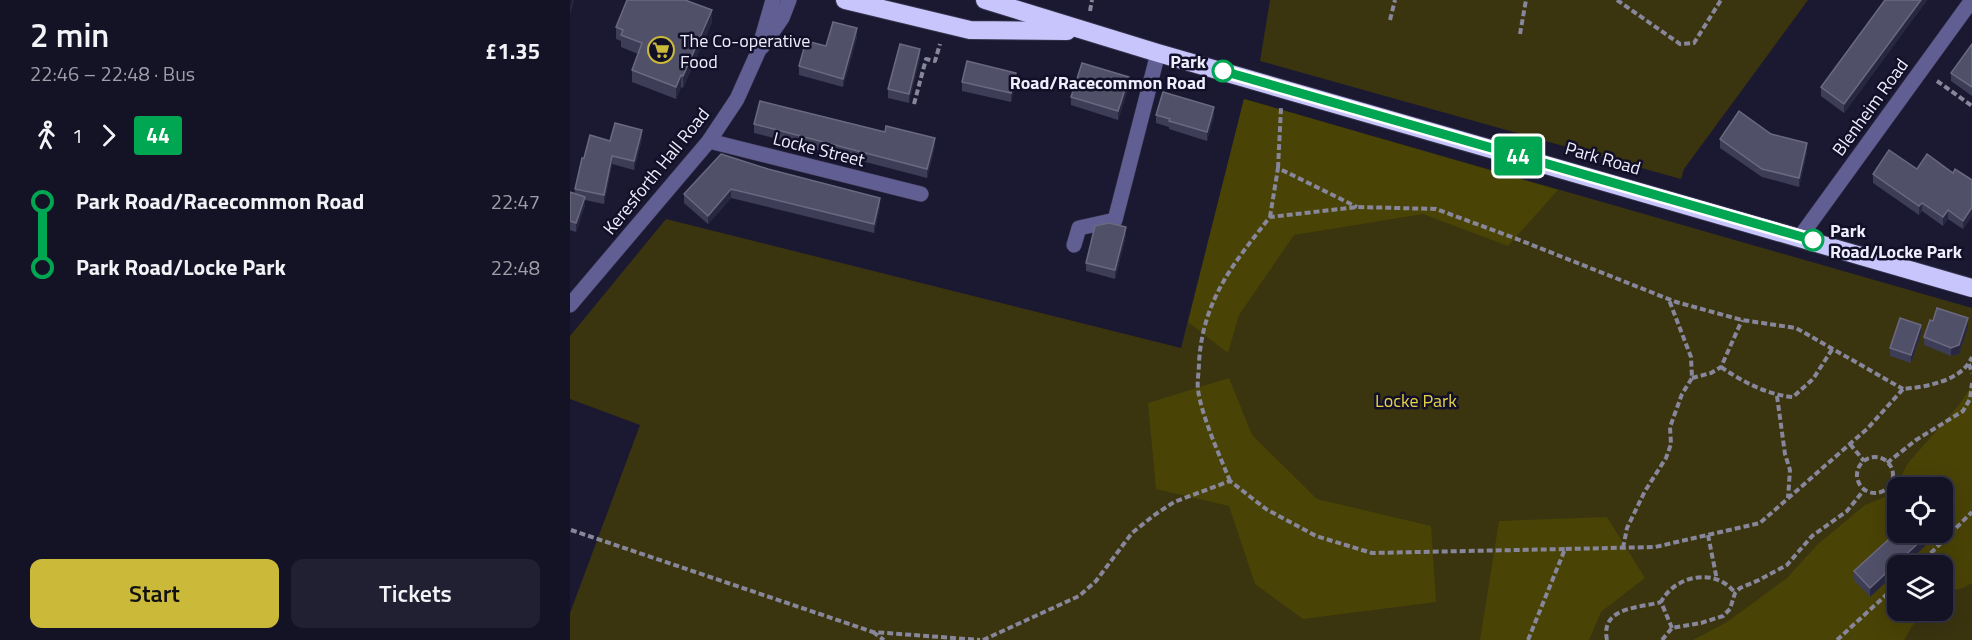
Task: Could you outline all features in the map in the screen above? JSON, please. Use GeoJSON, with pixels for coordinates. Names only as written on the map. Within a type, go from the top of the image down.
{"type":"FeatureCollection","features":[{"type":"Feature","properties":{"kind":"highway","name":"Park Road"},"geometry":{"type":"LineString","coordinates":[[845,0],[904,7],[944,26],[970,30],[1084,31]]}},
{"type":"Feature","properties":{"kind":"highway","name":"Park Road"},"geometry":{"type":"LineString","coordinates":[[985,0],[1084,31],[1972,288]]}},
{"type":"Feature","properties":{"kind":"street","name":"Keresforth Hall Road"},"geometry":{"type":"LineString","coordinates":[[570,305],[709,141],[738,99],[759,52],[773,0]]}},
{"type":"Feature","properties":{"kind":"street","name":"Keresforth Hall Road"},"geometry":{"type":"LineString","coordinates":[[759,52],[782,18],[789,0]]}},
{"type":"Feature","properties":{"kind":"street","name":"Blenheim Road"},"geometry":{"type":"LineString","coordinates":[[1800,237],[1972,0]]}},
{"type":"Feature","properties":{"kind":"street"},"geometry":{"type":"LineString","coordinates":[[1074,245],[1079,228],[1115,220],[1158,52]]}},
{"type":"Feature","properties":{"kind":"street","name":"Locke Street"},"geometry":{"type":"LineString","coordinates":[[709,141],[921,194]]}},
{"type":"Feature","properties":{"kind":"path"},"geometry":{"type":"LineString","coordinates":[[1390,20],[1395,0]]}},
{"type":"Feature","properties":{"kind":"path"},"geometry":{"type":"LineString","coordinates":[[1520,34],[1526,0]]}},
{"type":"Feature","properties":{"kind":"path"},"geometry":{"type":"LineString","coordinates":[[1617,0],[1680,44],[1694,42],[1721,0]]}},
{"type":"Feature","properties":{"kind":"path"},"geometry":{"type":"LineString","coordinates":[[914,104],[926,59],[935,61],[944,26]]}},
{"type":"Feature","properties":{"kind":"path"},"geometry":{"type":"LineString","coordinates":[[1921,70],[1972,106]]}},
{"type":"Feature","properties":{"kind":"path"},"geometry":{"type":"LineString","coordinates":[[1282,88],[1278,168],[1270,217],[1233,263],[1212,303],[1200,347],[1198,389],[1212,437],[1230,481],[1266,509],[1316,536],[1372,553],[1623,548],[1655,547],[1760,523],[1868,428],[1903,389]]}},
{"type":"Feature","properties":{"kind":"path"},"geometry":{"type":"LineString","coordinates":[[1278,168],[1358,207]]}},
{"type":"Feature","properties":{"kind":"path"},"geometry":{"type":"LineString","coordinates":[[1270,217],[1358,207],[1436,209],[1669,300],[1742,320],[1796,328],[1903,389],[1924,387],[1945,380],[1969,364],[1972,358]]}},
{"type":"Feature","properties":{"kind":"path"},"geometry":{"type":"LineString","coordinates":[[1623,548],[1627,528],[1666,458],[1671,444],[1670,427],[1682,394],[1692,378],[1691,357],[1669,300]]}},
{"type":"Feature","properties":{"kind":"path"},"geometry":{"type":"LineString","coordinates":[[1692,378],[1721,368],[1742,320]]}},
{"type":"Feature","properties":{"kind":"path"},"geometry":{"type":"LineString","coordinates":[[1721,368],[1778,396],[1793,397],[1813,379],[1833,348]]}},
{"type":"Feature","properties":{"kind":"path"},"geometry":{"type":"LineString","coordinates":[[1969,364],[1972,373]]}},
{"type":"Feature","properties":{"kind":"path"},"geometry":{"type":"LineString","coordinates":[[1887,463],[1916,440],[1963,411],[1970,399],[1972,383]]}},
{"type":"Feature","properties":{"kind":"path"},"geometry":{"type":"LineString","coordinates":[[1778,396],[1785,454],[1790,470],[1788,499]]}},
{"type":"Feature","properties":{"kind":"path"},"geometry":{"type":"LineString","coordinates":[[1850,444],[1864,461]]}},
{"type":"Feature","properties":{"kind":"path"},"geometry":{"type":"LineString","coordinates":[[1875,458],[1887,463],[1893,477],[1887,488],[1876,493],[1864,490],[1860,486],[1857,475],[1864,461],[1875,458]]}},
{"type":"Feature","properties":{"kind":"path"},"geometry":{"type":"LineString","coordinates":[[572,530],[873,632],[982,640],[1079,596],[1096,581],[1131,532],[1174,502],[1230,481]]}},
{"type":"Feature","properties":{"kind":"path"},"geometry":{"type":"LineString","coordinates":[[1662,640],[1672,628],[1723,616],[1730,609],[1735,593],[1740,588],[1787,565],[1812,536],[1847,511],[1864,490]]}},
{"type":"Feature","properties":{"kind":"path"},"geometry":{"type":"LineString","coordinates":[[1929,555],[1972,512]]}},
{"type":"Feature","properties":{"kind":"path"},"geometry":{"type":"LineString","coordinates":[[1708,535],[1717,580]]}},
{"type":"Feature","properties":{"kind":"path"},"geometry":{"type":"LineString","coordinates":[[1528,640],[1564,549]]}},
{"type":"Feature","properties":{"kind":"path"},"geometry":{"type":"LineString","coordinates":[[1607,640],[1607,628],[1619,612],[1630,607],[1661,602],[1674,586],[1686,580],[1701,577],[1717,580],[1730,585],[1735,593]]}},
{"type":"Feature","properties":{"kind":"path"},"geometry":{"type":"LineString","coordinates":[[1837,640],[1887,594]]}},
{"type":"Feature","properties":{"kind":"path"},"geometry":{"type":"LineString","coordinates":[[1661,602],[1672,628]]}},
{"type":"Feature","properties":{"kind":"path"},"geometry":{"type":"LineString","coordinates":[[873,632],[884,640]]}},
{"type":"Feature","properties":{"kind":"green space"},"geometry":{"type":"Polygon","coordinates":[[[1270,0],[1808,0],[1684,169],[1681,179],[1260,61],[1270,0]]]}},
{"type":"Feature","properties":{"kind":"green space","name":"Locke Park"},"geometry":{"type":"Polygon","coordinates":[[[1244,99],[1972,308],[1972,640],[570,640],[570,613],[640,425],[570,399],[570,336],[666,219],[1181,348],[1244,99]]]}},
{"type":"Feature","properties":{"kind":"shaded area"},"geometry":{"type":"Polygon","coordinates":[[[1244,99],[1558,190],[1508,246],[1423,214],[1294,235],[1239,315],[1228,353],[1188,322],[1244,99]]]}},
{"type":"Feature","properties":{"kind":"shaded area"},"geometry":{"type":"Polygon","coordinates":[[[1229,378],[1252,435],[1317,499],[1431,526],[1436,602],[1303,619],[1255,584],[1229,506],[1156,489],[1148,403],[1229,378]]]}},
{"type":"Feature","properties":{"kind":"shaded area"},"geometry":{"type":"Polygon","coordinates":[[[1972,385],[1972,583],[1953,590],[1953,555],[1887,555],[1887,621],[1915,621],[1904,640],[1693,640],[1727,622],[1787,578],[1817,545],[1865,505],[1887,496],[1887,543],[1953,543],[1953,477],[1901,477],[1908,463],[1959,405],[1972,385]]]}},
{"type":"Feature","properties":{"kind":"shaded area"},"geometry":{"type":"Polygon","coordinates":[[[1607,517],[1645,578],[1601,612],[1589,640],[1480,640],[1499,521],[1607,517]]]}},
{"type":"Feature","properties":{"kind":"building","name":"The Co-operative Food"},"geometry":{"type":"Polygon","coordinates":[[[627,0],[685,0],[712,10],[676,87],[632,70],[642,43],[621,35],[623,30],[616,27],[627,0]]]}},
{"type":"Feature","properties":{"kind":"building"},"geometry":{"type":"Polygon","coordinates":[[[1885,0],[1921,0],[1844,104],[1821,87],[1885,0]]]}},
{"type":"Feature","properties":{"kind":"building"},"geometry":{"type":"Polygon","coordinates":[[[833,22],[857,28],[843,79],[799,66],[806,41],[826,46],[833,22]]]}},
{"type":"Feature","properties":{"kind":"building"},"geometry":{"type":"Polygon","coordinates":[[[900,44],[920,49],[909,94],[888,89],[900,44]]]}},
{"type":"Feature","properties":{"kind":"building"},"geometry":{"type":"Polygon","coordinates":[[[1972,44],[1972,87],[1951,73],[1972,44]]]}},
{"type":"Feature","properties":{"kind":"building"},"geometry":{"type":"Polygon","coordinates":[[[967,61],[1016,73],[1011,93],[962,82],[967,61]]]}},
{"type":"Feature","properties":{"kind":"building"},"geometry":{"type":"Polygon","coordinates":[[[1082,63],[1129,77],[1118,111],[1071,97],[1082,63]]]}},
{"type":"Feature","properties":{"kind":"building"},"geometry":{"type":"Polygon","coordinates":[[[1163,92],[1214,107],[1207,132],[1156,115],[1163,92]]]}},
{"type":"Feature","properties":{"kind":"building"},"geometry":{"type":"Polygon","coordinates":[[[760,101],[885,132],[886,126],[935,138],[927,169],[754,124],[760,101]]]}},
{"type":"Feature","properties":{"kind":"building"},"geometry":{"type":"Polygon","coordinates":[[[1739,111],[1771,134],[1807,143],[1799,178],[1762,169],[1720,139],[1739,111]]]}},
{"type":"Feature","properties":{"kind":"building"},"geometry":{"type":"Polygon","coordinates":[[[615,123],[642,130],[634,161],[612,156],[604,195],[575,189],[590,135],[610,141],[615,123]]]}},
{"type":"Feature","properties":{"kind":"building"},"geometry":{"type":"Polygon","coordinates":[[[1889,150],[1917,169],[1927,154],[1953,173],[1955,169],[1972,180],[1972,207],[1963,221],[1948,210],[1943,217],[1922,203],[1919,206],[1873,174],[1889,150]]]}},
{"type":"Feature","properties":{"kind":"building"},"geometry":{"type":"Polygon","coordinates":[[[721,154],[768,169],[880,198],[874,224],[731,189],[708,216],[684,194],[721,154]]]}},
{"type":"Feature","properties":{"kind":"building"},"geometry":{"type":"Polygon","coordinates":[[[570,192],[585,197],[576,223],[570,221],[570,192]]]}},
{"type":"Feature","properties":{"kind":"building"},"geometry":{"type":"Polygon","coordinates":[[[1109,223],[1126,227],[1115,270],[1086,263],[1095,226],[1109,223]]]}},
{"type":"Feature","properties":{"kind":"building"},"geometry":{"type":"Polygon","coordinates":[[[1937,308],[1968,318],[1959,345],[1951,348],[1924,337],[1937,308]]]}},
{"type":"Feature","properties":{"kind":"building"},"geometry":{"type":"Polygon","coordinates":[[[1900,318],[1921,325],[1911,355],[1890,348],[1900,318]]]}},
{"type":"Feature","properties":{"kind":"building"},"geometry":{"type":"Polygon","coordinates":[[[1887,541],[1887,543],[1918,543],[1906,555],[1887,555],[1887,572],[1870,588],[1854,571],[1887,541]]]}},
{"type":"Feature","properties":{"kind":"bus line","name":"44"},"geometry":{"type":"LineString","coordinates":[[1223,71],[1813,240]]}},
{"type":"Feature","properties":{"kind":"place","name":"The Co-operative Food"},"geometry":{"type":"Point","coordinates":[661,50]}},
{"type":"Feature","properties":{"kind":"place","name":"Park Road/Racecommon Road"},"geometry":{"type":"Point","coordinates":[1223,71]}},
{"type":"Feature","properties":{"kind":"place","name":"Park Road/Locke Park"},"geometry":{"type":"Point","coordinates":[1813,240]}}]}
